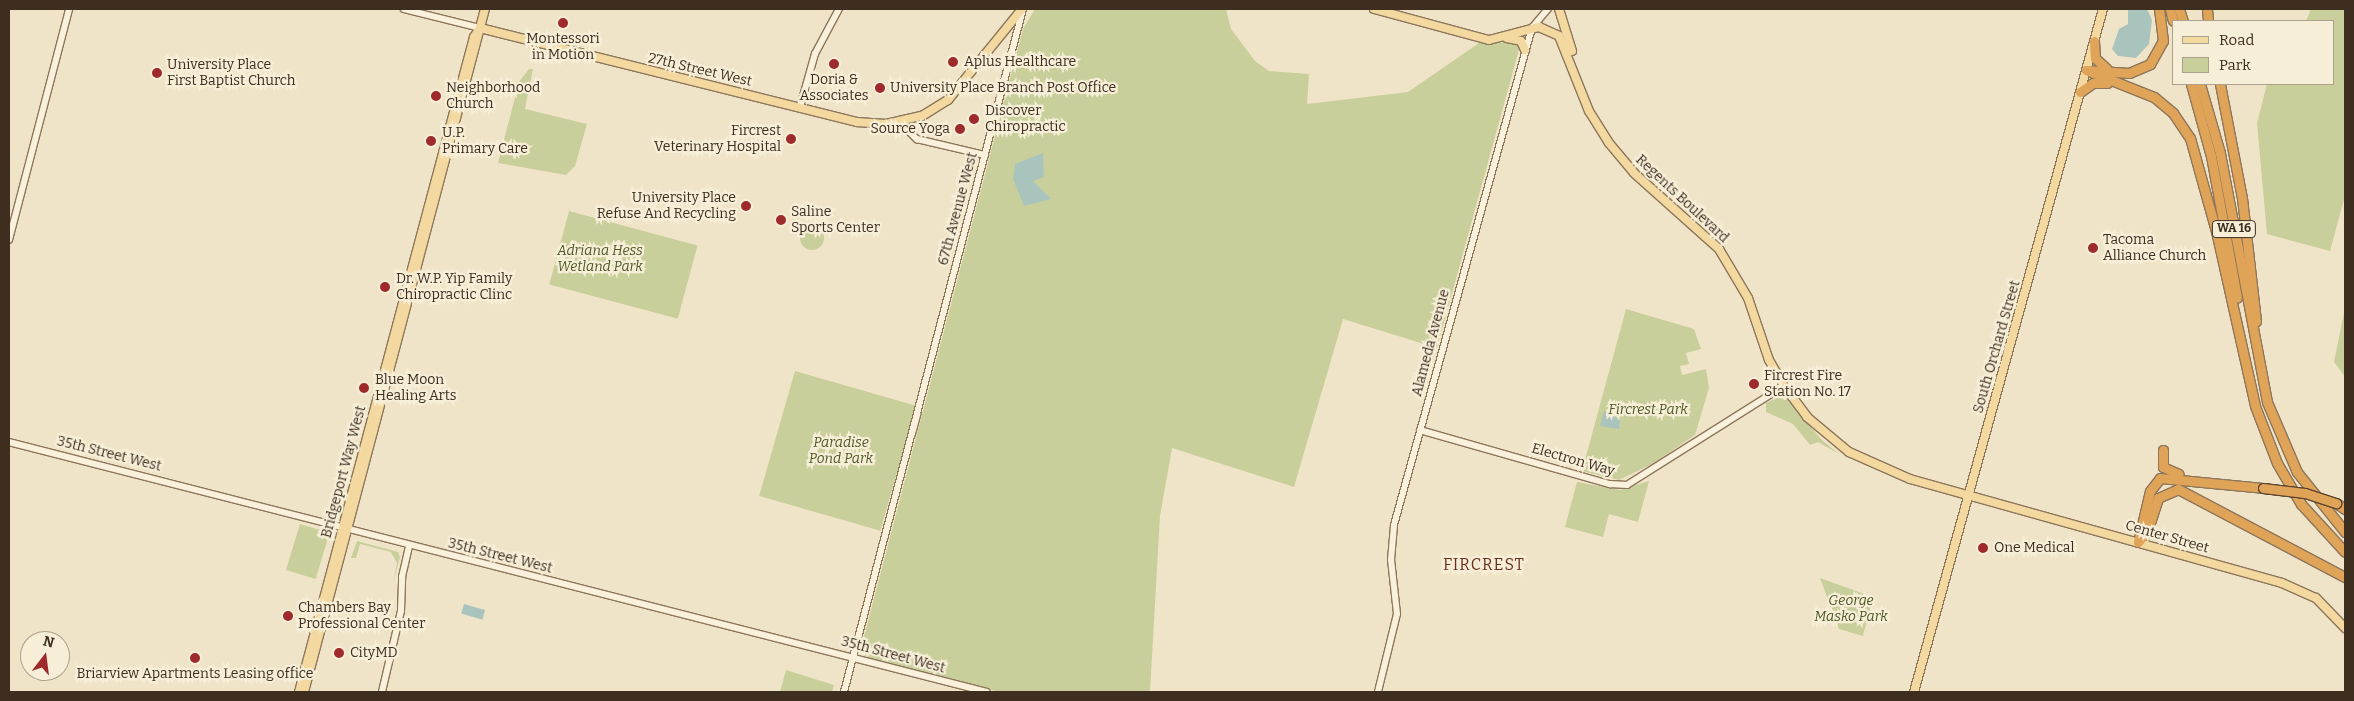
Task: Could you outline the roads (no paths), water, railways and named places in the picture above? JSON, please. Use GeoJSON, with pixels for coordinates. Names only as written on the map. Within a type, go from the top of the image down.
{"type":"FeatureCollection","features":[{"type":"Feature","properties":{"kind":"highway"},"geometry":{"type":"LineString","coordinates":[[2088,66],[2133,73],[2155,60],[2163,41],[2159,9]]}},
{"type":"Feature","properties":{"kind":"highway"},"geometry":{"type":"LineString","coordinates":[[2094,41],[2096,61],[2112,71]]}},
{"type":"Feature","properties":{"kind":"highway"},"geometry":{"type":"LineString","coordinates":[[2088,66],[2124,85],[2154,97],[2179,120],[2190,138],[2204,183],[2243,347]]}},
{"type":"Feature","properties":{"kind":"highway"},"geometry":{"type":"LineString","coordinates":[[2080,92],[2097,82],[2124,85]]}},
{"type":"Feature","properties":{"kind":"highway","name":"WA 16"},"geometry":{"type":"LineString","coordinates":[[2191,85],[2211,156],[2254,406],[2277,463],[2301,504],[2345,552]]}},
{"type":"Feature","properties":{"kind":"highway","name":"WA 16"},"geometry":{"type":"LineString","coordinates":[[2200,85],[2220,153],[2266,402],[2292,464],[2318,503],[2345,532]]}},
{"type":"Feature","properties":{"kind":"highway"},"geometry":{"type":"LineString","coordinates":[[2220,85],[2242,198],[2262,376]]}},
{"type":"Feature","properties":{"kind":"highway"},"geometry":{"type":"LineString","coordinates":[[2164,450],[2166,469],[2191,479]]}},
{"type":"Feature","properties":{"kind":"highway"},"geometry":{"type":"LineString","coordinates":[[2138,542],[2156,482],[2172,476],[2305,493],[2336,503],[2345,508]]}},
{"type":"Feature","properties":{"kind":"highway"},"geometry":{"type":"LineString","coordinates":[[2138,542],[2146,532],[2158,498],[2178,489],[2345,577]]}},
{"type":"Feature","properties":{"kind":"main road","name":"Bridgeport Way West"},"geometry":{"type":"LineString","coordinates":[[304,692],[345,530],[485,9]]}},
{"type":"Feature","properties":{"kind":"main road"},"geometry":{"type":"LineString","coordinates":[[901,122],[928,113],[956,93],[1023,9]]}},
{"type":"Feature","properties":{"kind":"main road"},"geometry":{"type":"LineString","coordinates":[[1374,9],[1489,40],[1506,38],[1532,28]]}},
{"type":"Feature","properties":{"kind":"main road"},"geometry":{"type":"LineString","coordinates":[[1559,9],[1568,34],[1573,71]]}},
{"type":"Feature","properties":{"kind":"main road","name":"South Orchard Street"},"geometry":{"type":"LineString","coordinates":[[1914,692],[2103,9]]}},
{"type":"Feature","properties":{"kind":"main road","name":"Regents Boulevard"},"geometry":{"type":"LineString","coordinates":[[1532,28],[1542,27],[1559,36],[1589,111],[1625,164],[1708,236],[1729,263],[1784,386],[1827,436],[1862,459],[1968,495]]}},
{"type":"Feature","properties":{"kind":"main road","name":"27th Street West"},"geometry":{"type":"LineString","coordinates":[[480,28],[857,122],[901,122]]}},
{"type":"Feature","properties":{"kind":"main road"},"geometry":{"type":"LineString","coordinates":[[1506,38],[1521,42],[1525,50]]}},
{"type":"Feature","properties":{"kind":"main road"},"geometry":{"type":"LineString","coordinates":[[2068,137],[2075,93],[2083,65],[2088,66]]}},
{"type":"Feature","properties":{"kind":"main road","name":"Center Street"},"geometry":{"type":"LineString","coordinates":[[1968,495],[2303,590],[2345,628]]}},
{"type":"Feature","properties":{"kind":"main road","name":"Bridgeport Way West"},"geometry":{"type":"LineString","coordinates":[[298,692],[345,530]]}},
{"type":"Feature","properties":{"kind":"street"},"geometry":{"type":"LineString","coordinates":[[9,240],[69,9]]}},
{"type":"Feature","properties":{"kind":"street","name":"27th Street West"},"geometry":{"type":"LineString","coordinates":[[404,9],[480,28]]}},
{"type":"Feature","properties":{"kind":"street"},"geometry":{"type":"LineString","coordinates":[[800,107],[815,54],[839,9]]}},
{"type":"Feature","properties":{"kind":"street","name":"67th Avenue West"},"geometry":{"type":"LineString","coordinates":[[844,692],[1023,9]]}},
{"type":"Feature","properties":{"kind":"street","name":"Alameda Avenue"},"geometry":{"type":"LineString","coordinates":[[1378,692],[1398,614],[1391,540],[1525,50],[1532,28],[1548,9]]}},
{"type":"Feature","properties":{"kind":"street"},"geometry":{"type":"LineString","coordinates":[[901,122],[917,139],[984,155]]}},
{"type":"Feature","properties":{"kind":"street","name":"Electron Way"},"geometry":{"type":"LineString","coordinates":[[1420,430],[1610,484],[1627,485],[1784,386]]}},
{"type":"Feature","properties":{"kind":"street","name":"35th Street West"},"geometry":{"type":"LineString","coordinates":[[9,442],[345,530],[987,692]]}},
{"type":"Feature","properties":{"kind":"street"},"geometry":{"type":"LineString","coordinates":[[382,692],[401,611],[402,576],[409,546]]}},
{"type":"Feature","properties":{"kind":"water"},"geometry":{"type":"Polygon","coordinates":[[[2128,9],[2147,9],[2152,20],[2149,44],[2136,58],[2118,56],[2112,49],[2119,29],[2128,24],[2128,9]]]}},
{"type":"Feature","properties":{"kind":"water"},"geometry":{"type":"Polygon","coordinates":[[[1043,153],[1044,177],[1033,181],[1051,199],[1024,206],[1013,179],[1015,164],[1043,153]]]}},
{"type":"Feature","properties":{"kind":"water"},"geometry":{"type":"Polygon","coordinates":[[[1604,411],[1620,420],[1619,429],[1600,426],[1604,411]]]}},
{"type":"Feature","properties":{"kind":"water"},"geometry":{"type":"Polygon","coordinates":[[[464,604],[485,610],[482,620],[461,614],[464,604]]]}},
{"type":"Feature","properties":{"kind":"place","name":"Montessori in Motion"},"geometry":{"type":"Point","coordinates":[563,23]}},
{"type":"Feature","properties":{"kind":"place","name":"Aplus Healthcare"},"geometry":{"type":"Point","coordinates":[953,62]}},
{"type":"Feature","properties":{"kind":"place","name":"Doria & Associates"},"geometry":{"type":"Point","coordinates":[834,64]}},
{"type":"Feature","properties":{"kind":"place","name":"University Place First Baptist Church"},"geometry":{"type":"Point","coordinates":[157,73]}},
{"type":"Feature","properties":{"kind":"place","name":"University Place Branch Post Office"},"geometry":{"type":"Point","coordinates":[880,88]}},
{"type":"Feature","properties":{"kind":"place","name":"Neighborhood Church"},"geometry":{"type":"Point","coordinates":[436,96]}},
{"type":"Feature","properties":{"kind":"place","name":"Discover Chiropractic"},"geometry":{"type":"Point","coordinates":[974,119]}},
{"type":"Feature","properties":{"kind":"place","name":"Source Yoga"},"geometry":{"type":"Point","coordinates":[960,129]}},
{"type":"Feature","properties":{"kind":"place","name":"Fircrest Veterinary Hospital"},"geometry":{"type":"Point","coordinates":[791,139]}},
{"type":"Feature","properties":{"kind":"place","name":"U.P. Primary Care"},"geometry":{"type":"Point","coordinates":[431,141]}},
{"type":"Feature","properties":{"kind":"place","name":"University Place Refuse And Recycling"},"geometry":{"type":"Point","coordinates":[746,206]}},
{"type":"Feature","properties":{"kind":"place","name":"Saline Sports Center"},"geometry":{"type":"Point","coordinates":[781,220]}},
{"type":"Feature","properties":{"kind":"place","name":"Tacoma Alliance Church"},"geometry":{"type":"Point","coordinates":[2093,248]}},
{"type":"Feature","properties":{"kind":"place","name":"Dr. W.P. Yip Family Chiropractic Clinc"},"geometry":{"type":"Point","coordinates":[385,287]}},
{"type":"Feature","properties":{"kind":"place","name":"Fircrest Fire Station No. 17"},"geometry":{"type":"Point","coordinates":[1754,384]}},
{"type":"Feature","properties":{"kind":"place","name":"Blue Moon Healing Arts"},"geometry":{"type":"Point","coordinates":[364,388]}},
{"type":"Feature","properties":{"kind":"place","name":"One Medical"},"geometry":{"type":"Point","coordinates":[1983,548]}},
{"type":"Feature","properties":{"kind":"place","name":"Chambers Bay Professional Center"},"geometry":{"type":"Point","coordinates":[288,616]}},
{"type":"Feature","properties":{"kind":"place","name":"CityMD"},"geometry":{"type":"Point","coordinates":[339,653]}},
{"type":"Feature","properties":{"kind":"place","name":"Briarview Apartments Leasing office"},"geometry":{"type":"Point","coordinates":[195,658]}},
{"type":"Feature","properties":{"kind":"district","name":"FIRCREST"},"geometry":{"type":"Point","coordinates":[1484,565]}},
{"type":"Feature","properties":{"kind":"park label","name":"Adriana Hess Wetland Park"},"geometry":{"type":"Point","coordinates":[600,260]}},
{"type":"Feature","properties":{"kind":"park label","name":"Fircrest Park"},"geometry":{"type":"Point","coordinates":[1648,410]}},
{"type":"Feature","properties":{"kind":"park label","name":"Paradise Pond Park"},"geometry":{"type":"Point","coordinates":[841,452]}},
{"type":"Feature","properties":{"kind":"park label","name":"George Masko Park"},"geometry":{"type":"Point","coordinates":[1851,610]}}]}
